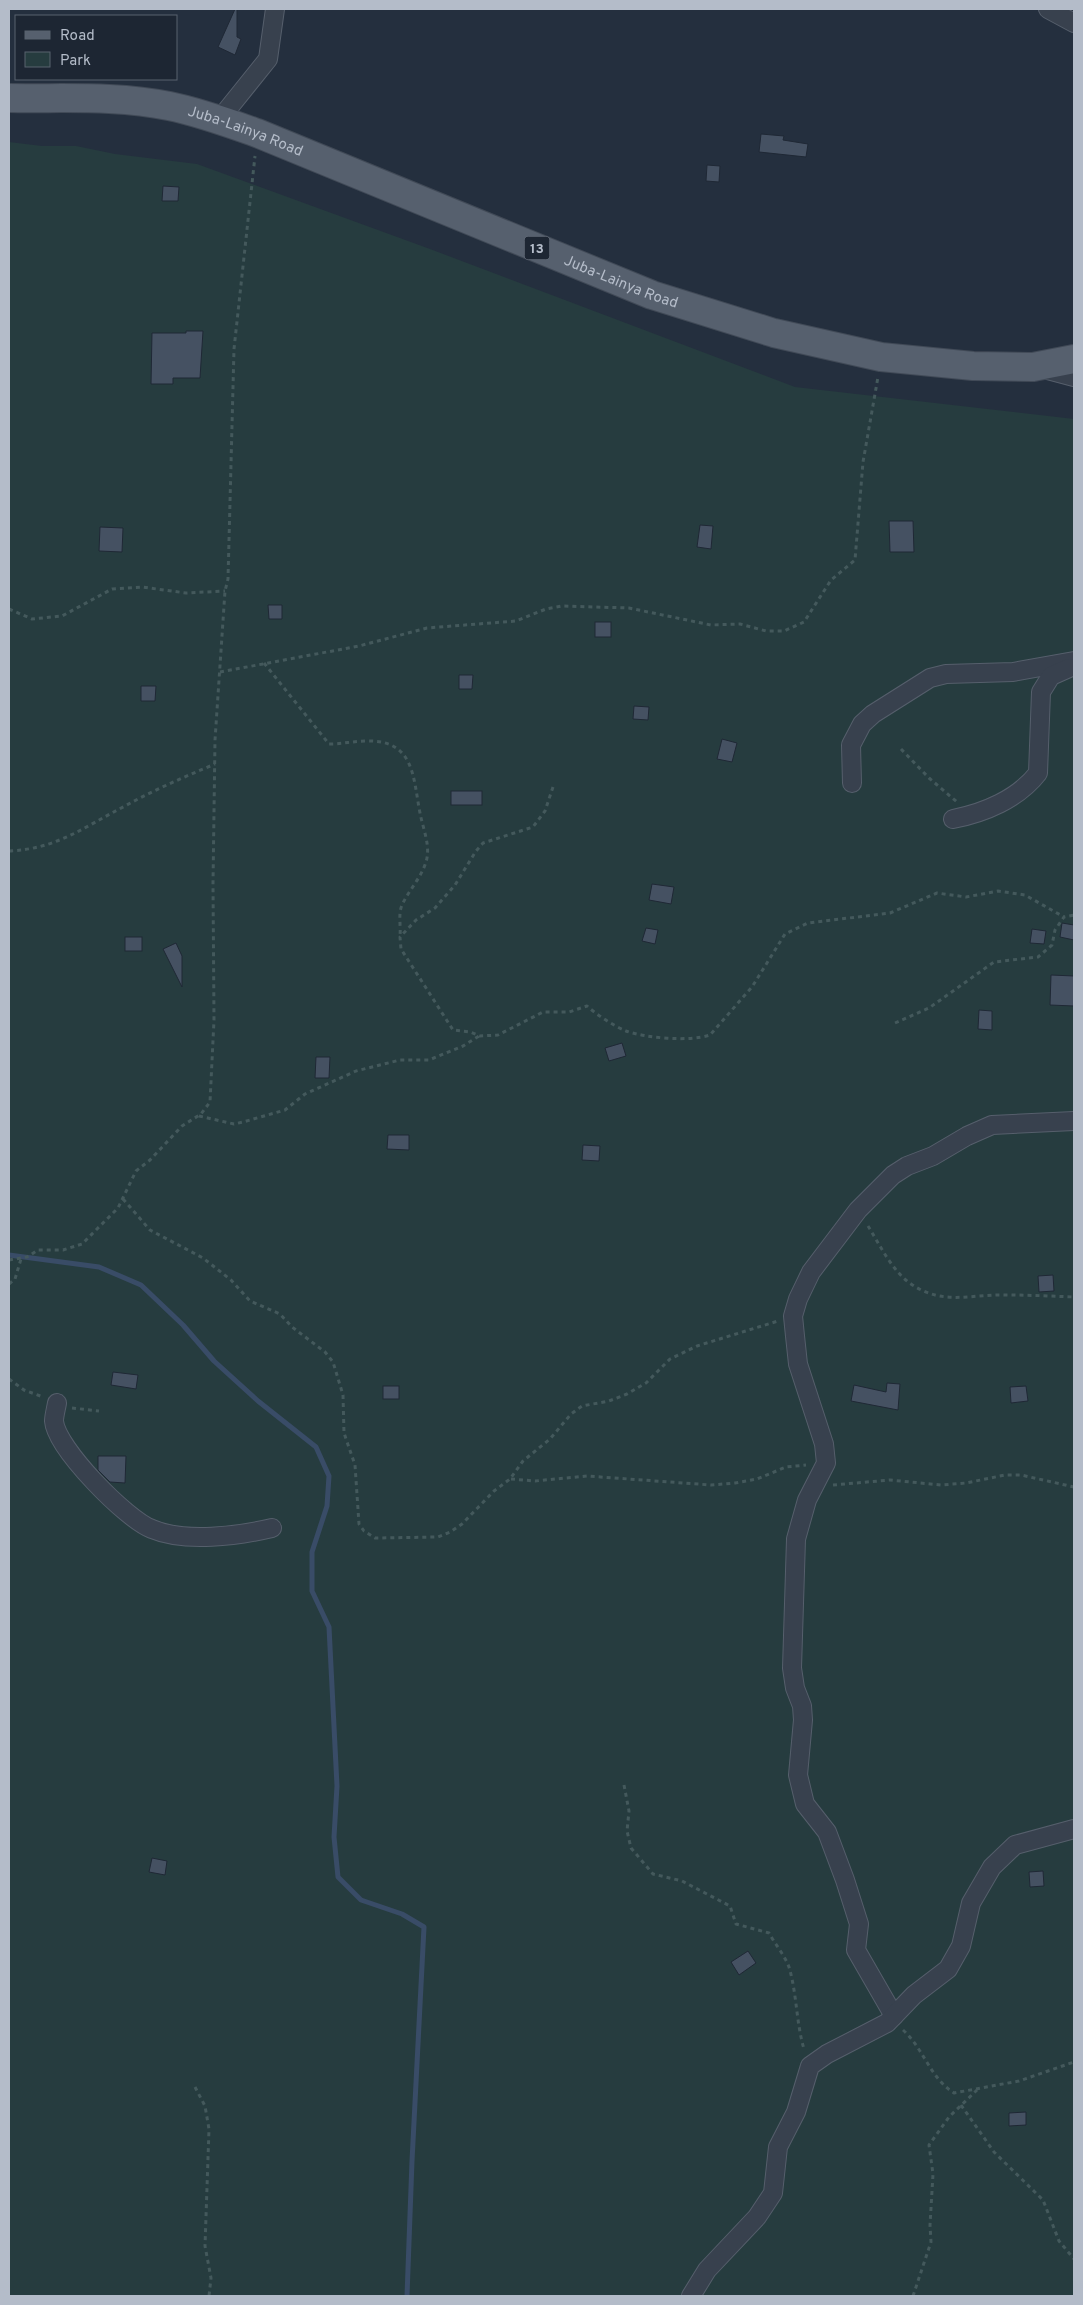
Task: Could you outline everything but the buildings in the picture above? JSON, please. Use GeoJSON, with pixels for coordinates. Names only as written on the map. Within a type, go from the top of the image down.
{"type":"FeatureCollection","features":[{"type":"Feature","properties":{"kind":"main road","name":"Juba-Lainya Road"},"geometry":{"type":"LineString","coordinates":[[9,98],[132,101],[170,106],[219,120],[257,133],[652,295],[774,333],[881,357],[973,366],[1033,367],[1074,358]]}},
{"type":"Feature","properties":{"kind":"street"},"geometry":{"type":"LineString","coordinates":[[219,120],[268,59],[275,9]]}},
{"type":"Feature","properties":{"kind":"street"},"geometry":{"type":"LineString","coordinates":[[1048,9],[1074,23]]}},
{"type":"Feature","properties":{"kind":"street"},"geometry":{"type":"LineString","coordinates":[[1033,367],[1074,377]]}},
{"type":"Feature","properties":{"kind":"street"},"geometry":{"type":"LineString","coordinates":[[852,783],[852,744],[862,724],[873,714],[930,678],[946,674],[1013,672],[1074,661]]}},
{"type":"Feature","properties":{"kind":"street"},"geometry":{"type":"LineString","coordinates":[[953,819],[972,815],[1008,799],[1030,783],[1038,773],[1041,692],[1051,676],[1074,665]]}},
{"type":"Feature","properties":{"kind":"street"},"geometry":{"type":"LineString","coordinates":[[893,2018],[856,1950],[859,1924],[827,1832],[805,1804],[798,1775],[803,1720],[802,1706],[795,1688],[792,1668],[796,1539],[807,1500],[826,1463],[824,1444],[798,1364],[793,1316],[798,1299],[811,1272],[858,1210],[893,1175],[907,1166],[933,1156],[967,1136],[992,1125],[1074,1121]]}},
{"type":"Feature","properties":{"kind":"street"},"geometry":{"type":"LineString","coordinates":[[57,1403],[54,1423],[65,1446],[118,1508],[151,1529],[180,1536],[240,1536],[272,1528]]}},
{"type":"Feature","properties":{"kind":"street"},"geometry":{"type":"LineString","coordinates":[[691,2296],[707,2270],[757,2217],[773,2194],[778,2147],[796,2112],[810,2066],[827,2054],[893,2018],[914,1995],[948,1969],[961,1946],[971,1903],[992,1867],[1015,1846],[1074,1829]]}},
{"type":"Feature","properties":{"kind":"path"},"geometry":{"type":"LineString","coordinates":[[9,1260],[21,1259],[38,1250],[63,1250],[82,1244],[102,1225],[123,1199],[136,1171],[150,1160],[182,1126],[198,1116],[210,1102],[213,1080],[215,764],[225,591],[228,579],[234,349],[257,133]]}},
{"type":"Feature","properties":{"kind":"path"},"geometry":{"type":"LineString","coordinates":[[219,684],[220,670],[359,646],[426,628],[516,621],[546,609],[562,606],[629,608],[711,625],[740,624],[772,631],[784,631],[795,628],[804,622],[831,580],[855,560],[863,462],[881,357]]}},
{"type":"Feature","properties":{"kind":"path"},"geometry":{"type":"LineString","coordinates":[[9,609],[32,619],[62,616],[112,589],[142,587],[186,592],[225,591]]}},
{"type":"Feature","properties":{"kind":"path"},"geometry":{"type":"LineString","coordinates":[[264,663],[329,744],[366,741],[387,742],[401,750],[412,770],[417,787],[428,855],[421,874],[402,905],[401,949],[444,1014],[448,1026],[453,1030],[470,1032],[480,1036]]}},
{"type":"Feature","properties":{"kind":"path"},"geometry":{"type":"LineString","coordinates":[[901,750],[929,778],[972,815]]}},
{"type":"Feature","properties":{"kind":"path"},"geometry":{"type":"LineString","coordinates":[[9,852],[26,851],[66,839],[122,807],[215,764]]}},
{"type":"Feature","properties":{"kind":"path"},"geometry":{"type":"LineString","coordinates":[[400,937],[416,920],[435,908],[455,885],[483,843],[533,827],[545,811],[553,786]]}},
{"type":"Feature","properties":{"kind":"path"},"geometry":{"type":"LineString","coordinates":[[198,1116],[206,1120],[234,1124],[285,1110],[306,1094],[356,1071],[400,1060],[429,1060],[464,1046],[480,1036],[505,1033],[543,1012],[569,1012],[587,1006],[626,1031],[653,1036],[700,1039],[710,1035],[752,987],[785,934],[808,923],[890,913],[937,893],[966,897],[987,892],[1011,892],[1025,895],[1064,917],[1074,916]]}},
{"type":"Feature","properties":{"kind":"path"},"geometry":{"type":"LineString","coordinates":[[895,1023],[929,1008],[994,962],[1038,957],[1052,945],[1055,930],[1064,917]]}},
{"type":"Feature","properties":{"kind":"path"},"geometry":{"type":"LineString","coordinates":[[123,1199],[150,1230],[203,1258],[231,1280],[250,1302],[280,1314],[292,1327],[325,1352],[333,1362],[343,1395],[344,1433],[355,1465],[358,1524],[364,1531],[375,1538],[438,1536],[444,1534],[462,1524],[494,1491],[510,1479],[523,1461],[550,1439],[571,1414],[582,1406],[609,1401],[627,1394],[646,1383],[670,1359],[697,1346],[793,1316]]}},
{"type":"Feature","properties":{"kind":"path"},"geometry":{"type":"LineString","coordinates":[[858,1210],[900,1275],[926,1292],[942,1297],[959,1298],[1002,1295],[1074,1297]]}},
{"type":"Feature","properties":{"kind":"path"},"geometry":{"type":"LineString","coordinates":[[9,1284],[15,1279],[21,1259]]}},
{"type":"Feature","properties":{"kind":"path"},"geometry":{"type":"LineString","coordinates":[[510,1479],[535,1481],[586,1476],[711,1484],[735,1483],[757,1479],[786,1467],[826,1463]]}},
{"type":"Feature","properties":{"kind":"path"},"geometry":{"type":"LineString","coordinates":[[815,1486],[890,1480],[941,1485],[966,1483],[1005,1475],[1021,1475],[1074,1487]]}},
{"type":"Feature","properties":{"kind":"path"},"geometry":{"type":"LineString","coordinates":[[624,1785],[629,1811],[627,1830],[631,1848],[653,1874],[682,1881],[730,1906],[736,1924],[769,1933],[788,1965],[796,1999],[798,2029],[810,2066]]}},
{"type":"Feature","properties":{"kind":"path"},"geometry":{"type":"LineString","coordinates":[[893,2018],[911,2038],[942,2086],[954,2093],[1019,2081],[1074,2062]]}},
{"type":"Feature","properties":{"kind":"path"},"geometry":{"type":"LineString","coordinates":[[195,2087],[205,2106],[209,2129],[206,2246],[211,2278],[209,2296]]}},
{"type":"Feature","properties":{"kind":"path"},"geometry":{"type":"LineString","coordinates":[[913,2296],[931,2242],[933,2174],[929,2145],[961,2105],[977,2090]]}},
{"type":"Feature","properties":{"kind":"path"},"geometry":{"type":"LineString","coordinates":[[961,2105],[994,2152],[1043,2200],[1059,2242],[1074,2259]]}},
{"type":"Feature","properties":{"kind":"green space"},"geometry":{"type":"Polygon","coordinates":[[[9,142],[42,146],[76,146],[115,154],[197,164],[430,249],[795,387],[1074,419],[1074,2296],[9,2296],[9,142]]]}},
{"type":"Feature","properties":{"kind":"waterway"},"geometry":{"type":"LineString","coordinates":[[9,1255],[99,1267],[141,1285],[183,1325],[214,1361],[258,1401],[316,1447],[329,1476],[327,1506],[312,1552],[312,1591],[329,1627],[337,1786],[334,1837],[338,1877],[361,1900],[402,1914],[424,1927],[407,2296]]}}]}
